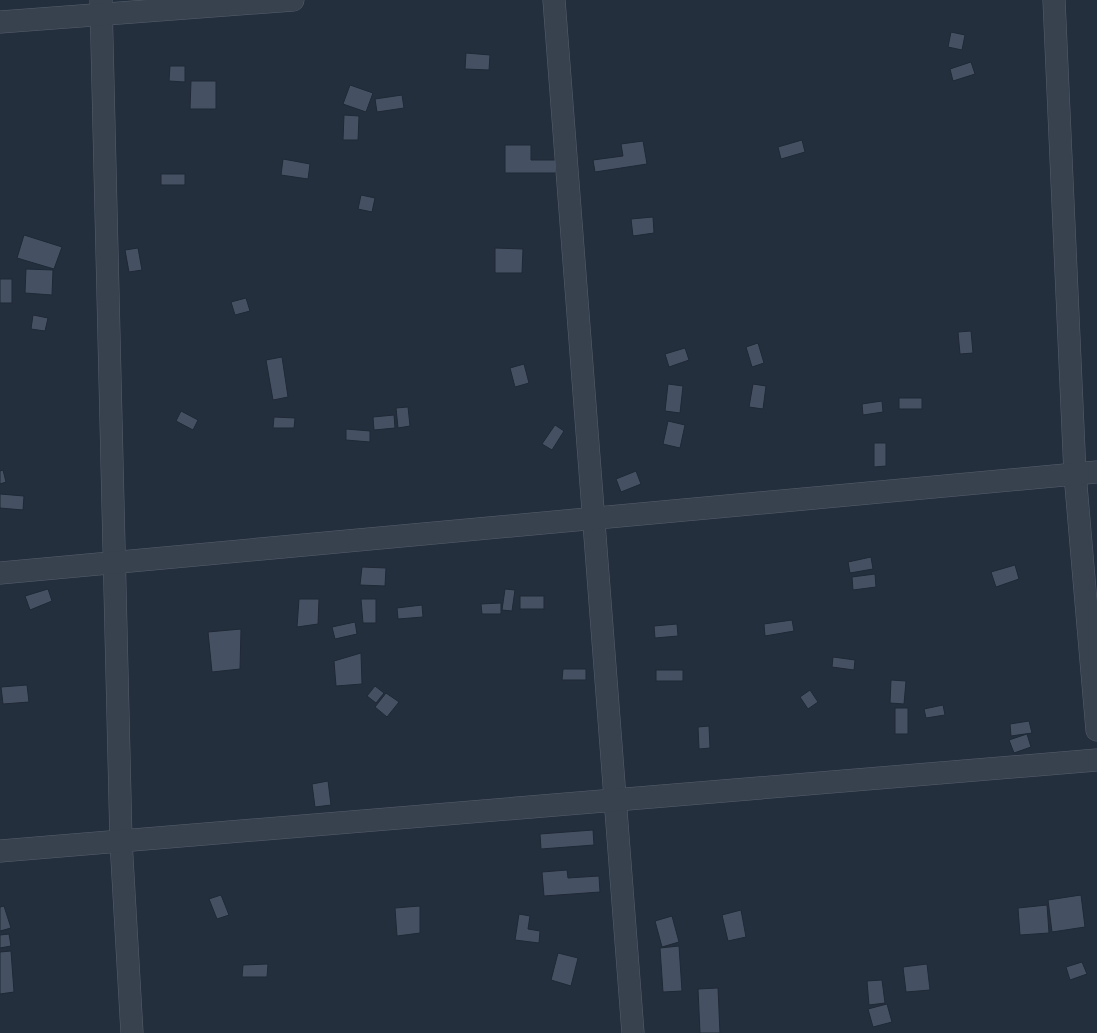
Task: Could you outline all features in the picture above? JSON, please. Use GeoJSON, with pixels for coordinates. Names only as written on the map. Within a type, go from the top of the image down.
{"type":"FeatureCollection","features":[{"type":"Feature","properties":{"kind":"street"},"geometry":{"type":"LineString","coordinates":[[0,22],[101,7],[293,0]]}},
{"type":"Feature","properties":{"kind":"street"},"geometry":{"type":"LineString","coordinates":[[554,0],[633,1033]]}},
{"type":"Feature","properties":{"kind":"street"},"geometry":{"type":"LineString","coordinates":[[1054,0],[1075,474],[1097,730]]}},
{"type":"Feature","properties":{"kind":"street"},"geometry":{"type":"LineString","coordinates":[[101,7],[121,841],[132,1033]]}},
{"type":"Feature","properties":{"kind":"street"},"geometry":{"type":"LineString","coordinates":[[0,573],[1097,472]]}},
{"type":"Feature","properties":{"kind":"street"},"geometry":{"type":"LineString","coordinates":[[0,851],[1097,760]]}},
{"type":"Feature","properties":{"kind":"building"},"geometry":{"type":"Polygon","coordinates":[[[951,32],[965,35],[962,50],[948,47],[951,32]]]}},
{"type":"Feature","properties":{"kind":"building"},"geometry":{"type":"Polygon","coordinates":[[[466,53],[490,55],[489,70],[465,69],[466,53]]]}},
{"type":"Feature","properties":{"kind":"building"},"geometry":{"type":"Polygon","coordinates":[[[971,62],[975,74],[953,81],[950,69],[971,62]]]}},
{"type":"Feature","properties":{"kind":"building"},"geometry":{"type":"Polygon","coordinates":[[[170,66],[185,66],[185,82],[169,81],[170,66]]]}},
{"type":"Feature","properties":{"kind":"building"},"geometry":{"type":"Polygon","coordinates":[[[191,81],[216,81],[216,109],[190,109],[191,81]]]}},
{"type":"Feature","properties":{"kind":"building"},"geometry":{"type":"Polygon","coordinates":[[[350,85],[373,93],[366,112],[343,104],[350,85]]]}},
{"type":"Feature","properties":{"kind":"building"},"geometry":{"type":"Polygon","coordinates":[[[402,95],[404,108],[377,112],[375,99],[402,95]]]}},
{"type":"Feature","properties":{"kind":"building"},"geometry":{"type":"Polygon","coordinates":[[[344,115],[359,116],[358,140],[343,140],[344,115]]]}},
{"type":"Feature","properties":{"kind":"building"},"geometry":{"type":"Polygon","coordinates":[[[802,140],[805,152],[781,159],[778,147],[802,140]]]}},
{"type":"Feature","properties":{"kind":"building"},"geometry":{"type":"Polygon","coordinates":[[[643,141],[647,164],[595,172],[593,160],[623,156],[621,144],[643,141]]]}},
{"type":"Feature","properties":{"kind":"building"},"geometry":{"type":"Polygon","coordinates":[[[505,145],[531,145],[531,160],[556,160],[556,173],[505,173],[505,145]]]}},
{"type":"Feature","properties":{"kind":"building"},"geometry":{"type":"Polygon","coordinates":[[[283,159],[310,164],[308,179],[281,175],[283,159]]]}},
{"type":"Feature","properties":{"kind":"building"},"geometry":{"type":"Polygon","coordinates":[[[161,174],[185,174],[185,185],[161,185],[161,174]]]}},
{"type":"Feature","properties":{"kind":"building"},"geometry":{"type":"Polygon","coordinates":[[[361,195],[375,198],[372,212],[358,209],[361,195]]]}},
{"type":"Feature","properties":{"kind":"building"},"geometry":{"type":"Polygon","coordinates":[[[653,217],[654,233],[633,236],[631,219],[653,217]]]}},
{"type":"Feature","properties":{"kind":"building"},"geometry":{"type":"Polygon","coordinates":[[[24,235],[62,247],[54,269],[17,258],[24,235]]]}},
{"type":"Feature","properties":{"kind":"building"},"geometry":{"type":"Polygon","coordinates":[[[138,248],[142,270],[129,272],[125,250],[138,248]]]}},
{"type":"Feature","properties":{"kind":"building"},"geometry":{"type":"Polygon","coordinates":[[[495,248],[523,249],[522,273],[495,273],[495,248]]]}},
{"type":"Feature","properties":{"kind":"building"},"geometry":{"type":"Polygon","coordinates":[[[26,269],[53,270],[52,295],[25,293],[26,269]]]}},
{"type":"Feature","properties":{"kind":"building"},"geometry":{"type":"Polygon","coordinates":[[[0,279],[12,279],[12,303],[0,303],[0,279]]]}},
{"type":"Feature","properties":{"kind":"building"},"geometry":{"type":"Polygon","coordinates":[[[246,298],[250,311],[235,315],[231,302],[246,298]]]}},
{"type":"Feature","properties":{"kind":"building"},"geometry":{"type":"Polygon","coordinates":[[[33,315],[48,318],[45,331],[31,329],[33,315]]]}},
{"type":"Feature","properties":{"kind":"building"},"geometry":{"type":"Polygon","coordinates":[[[971,331],[973,353],[960,354],[958,332],[971,331]]]}},
{"type":"Feature","properties":{"kind":"building"},"geometry":{"type":"Polygon","coordinates":[[[758,343],[764,363],[752,367],[746,347],[758,343]]]}},
{"type":"Feature","properties":{"kind":"building"},"geometry":{"type":"Polygon","coordinates":[[[685,348],[689,360],[669,367],[665,354],[685,348]]]}},
{"type":"Feature","properties":{"kind":"building"},"geometry":{"type":"Polygon","coordinates":[[[282,357],[288,397],[273,400],[266,360],[282,357]]]}},
{"type":"Feature","properties":{"kind":"building"},"geometry":{"type":"Polygon","coordinates":[[[524,364],[529,383],[515,387],[510,368],[524,364]]]}},
{"type":"Feature","properties":{"kind":"building"},"geometry":{"type":"Polygon","coordinates":[[[668,384],[683,386],[680,413],[665,411],[668,384]]]}},
{"type":"Feature","properties":{"kind":"building"},"geometry":{"type":"Polygon","coordinates":[[[753,384],[766,386],[763,409],[749,407],[753,384]]]}},
{"type":"Feature","properties":{"kind":"building"},"geometry":{"type":"Polygon","coordinates":[[[899,398],[922,398],[922,409],[899,409],[899,398]]]}},
{"type":"Feature","properties":{"kind":"building"},"geometry":{"type":"Polygon","coordinates":[[[882,401],[883,412],[863,415],[862,404],[882,401]]]}},
{"type":"Feature","properties":{"kind":"building"},"geometry":{"type":"Polygon","coordinates":[[[408,407],[410,426],[398,428],[396,408],[408,407]]]}},
{"type":"Feature","properties":{"kind":"building"},"geometry":{"type":"Polygon","coordinates":[[[181,411],[198,420],[193,430],[176,421],[181,411]]]}},
{"type":"Feature","properties":{"kind":"building"},"geometry":{"type":"Polygon","coordinates":[[[394,415],[395,428],[374,430],[373,417],[394,415]]]}},
{"type":"Feature","properties":{"kind":"building"},"geometry":{"type":"Polygon","coordinates":[[[274,417],[295,418],[294,428],[273,428],[274,417]]]}},
{"type":"Feature","properties":{"kind":"building"},"geometry":{"type":"Polygon","coordinates":[[[668,421],[685,425],[680,448],[663,444],[668,421]]]}},
{"type":"Feature","properties":{"kind":"building"},"geometry":{"type":"Polygon","coordinates":[[[555,425],[564,431],[552,450],[542,444],[555,425]]]}},
{"type":"Feature","properties":{"kind":"building"},"geometry":{"type":"Polygon","coordinates":[[[346,429],[370,431],[370,442],[346,440],[346,429]]]}},
{"type":"Feature","properties":{"kind":"building"},"geometry":{"type":"Polygon","coordinates":[[[874,443],[886,443],[886,466],[874,467],[874,443]]]}},
{"type":"Feature","properties":{"kind":"building"},"geometry":{"type":"Polygon","coordinates":[[[3,470],[6,482],[0,484],[0,471],[3,470]]]}},
{"type":"Feature","properties":{"kind":"building"},"geometry":{"type":"Polygon","coordinates":[[[636,471],[641,484],[621,492],[616,479],[636,471]]]}},
{"type":"Feature","properties":{"kind":"building"},"geometry":{"type":"Polygon","coordinates":[[[0,494],[24,496],[23,510],[0,508],[0,494]]]}},
{"type":"Feature","properties":{"kind":"building"},"geometry":{"type":"Polygon","coordinates":[[[871,557],[873,569],[850,573],[848,562],[871,557]]]}},
{"type":"Feature","properties":{"kind":"building"},"geometry":{"type":"Polygon","coordinates":[[[1015,565],[1019,579],[996,587],[991,572],[1015,565]]]}},
{"type":"Feature","properties":{"kind":"building"},"geometry":{"type":"Polygon","coordinates":[[[362,567],[386,568],[385,586],[360,585],[362,567]]]}},
{"type":"Feature","properties":{"kind":"building"},"geometry":{"type":"Polygon","coordinates":[[[875,574],[876,587],[853,590],[852,577],[875,574]]]}},
{"type":"Feature","properties":{"kind":"building"},"geometry":{"type":"Polygon","coordinates":[[[48,589],[52,601],[30,610],[25,596],[48,589]]]}},
{"type":"Feature","properties":{"kind":"building"},"geometry":{"type":"Polygon","coordinates":[[[505,589],[515,590],[512,611],[502,610],[505,589]]]}},
{"type":"Feature","properties":{"kind":"building"},"geometry":{"type":"Polygon","coordinates":[[[520,596],[544,596],[544,609],[520,609],[520,596]]]}},
{"type":"Feature","properties":{"kind":"building"},"geometry":{"type":"Polygon","coordinates":[[[299,599],[319,599],[318,624],[297,627],[299,599]]]}},
{"type":"Feature","properties":{"kind":"building"},"geometry":{"type":"Polygon","coordinates":[[[361,599],[376,599],[376,623],[363,623],[361,599]]]}},
{"type":"Feature","properties":{"kind":"building"},"geometry":{"type":"Polygon","coordinates":[[[501,603],[501,614],[482,614],[481,604],[501,603]]]}},
{"type":"Feature","properties":{"kind":"building"},"geometry":{"type":"Polygon","coordinates":[[[422,605],[423,617],[398,619],[397,608],[422,605]]]}},
{"type":"Feature","properties":{"kind":"building"},"geometry":{"type":"Polygon","coordinates":[[[792,620],[794,631],[765,636],[764,624],[792,620]]]}},
{"type":"Feature","properties":{"kind":"building"},"geometry":{"type":"Polygon","coordinates":[[[355,622],[357,634],[335,639],[332,627],[355,622]]]}},
{"type":"Feature","properties":{"kind":"building"},"geometry":{"type":"Polygon","coordinates":[[[677,624],[678,636],[655,638],[654,626],[677,624]]]}},
{"type":"Feature","properties":{"kind":"building"},"geometry":{"type":"Polygon","coordinates":[[[241,629],[240,669],[212,672],[208,632],[241,629]]]}},
{"type":"Feature","properties":{"kind":"building"},"geometry":{"type":"Polygon","coordinates":[[[361,653],[362,684],[336,686],[334,661],[361,653]]]}},
{"type":"Feature","properties":{"kind":"building"},"geometry":{"type":"Polygon","coordinates":[[[833,657],[855,660],[854,670],[832,667],[833,657]]]}},
{"type":"Feature","properties":{"kind":"building"},"geometry":{"type":"Polygon","coordinates":[[[563,669],[586,669],[586,680],[562,680],[563,669]]]}},
{"type":"Feature","properties":{"kind":"building"},"geometry":{"type":"Polygon","coordinates":[[[656,670],[683,670],[683,681],[656,681],[656,670]]]}},
{"type":"Feature","properties":{"kind":"building"},"geometry":{"type":"Polygon","coordinates":[[[891,680],[906,681],[904,704],[890,703],[891,680]]]}},
{"type":"Feature","properties":{"kind":"building"},"geometry":{"type":"Polygon","coordinates":[[[27,685],[29,702],[3,704],[1,687],[27,685]]]}},
{"type":"Feature","properties":{"kind":"building"},"geometry":{"type":"Polygon","coordinates":[[[375,686],[384,693],[376,703],[367,696],[375,686]]]}},
{"type":"Feature","properties":{"kind":"building"},"geometry":{"type":"Polygon","coordinates":[[[810,690],[818,702],[808,709],[800,697],[810,690]]]}},
{"type":"Feature","properties":{"kind":"building"},"geometry":{"type":"Polygon","coordinates":[[[386,693],[399,702],[387,717],[375,707],[386,693]]]}},
{"type":"Feature","properties":{"kind":"building"},"geometry":{"type":"Polygon","coordinates":[[[943,705],[945,715],[926,718],[924,709],[943,705]]]}},
{"type":"Feature","properties":{"kind":"building"},"geometry":{"type":"Polygon","coordinates":[[[895,708],[908,708],[908,734],[895,734],[895,708]]]}},
{"type":"Feature","properties":{"kind":"building"},"geometry":{"type":"Polygon","coordinates":[[[1029,721],[1032,733],[1011,736],[1010,724],[1029,721]]]}},
{"type":"Feature","properties":{"kind":"building"},"geometry":{"type":"Polygon","coordinates":[[[709,726],[710,748],[699,749],[698,727],[709,726]]]}},
{"type":"Feature","properties":{"kind":"building"},"geometry":{"type":"Polygon","coordinates":[[[1027,734],[1031,747],[1014,753],[1009,740],[1027,734]]]}},
{"type":"Feature","properties":{"kind":"building"},"geometry":{"type":"Polygon","coordinates":[[[328,781],[331,805],[315,807],[312,784],[328,781]]]}},
{"type":"Feature","properties":{"kind":"building"},"geometry":{"type":"Polygon","coordinates":[[[593,830],[594,845],[541,849],[540,834],[593,830]]]}},
{"type":"Feature","properties":{"kind":"building"},"geometry":{"type":"Polygon","coordinates":[[[567,870],[568,878],[599,876],[600,892],[544,896],[542,872],[567,870]]]}},
{"type":"Feature","properties":{"kind":"building"},"geometry":{"type":"Polygon","coordinates":[[[221,895],[229,915],[217,919],[209,899],[221,895]]]}},
{"type":"Feature","properties":{"kind":"building"},"geometry":{"type":"Polygon","coordinates":[[[1081,895],[1085,927],[1052,932],[1048,900],[1081,895]]]}},
{"type":"Feature","properties":{"kind":"building"},"geometry":{"type":"Polygon","coordinates":[[[1047,905],[1049,933],[1020,935],[1018,908],[1047,905]]]}},
{"type":"Feature","properties":{"kind":"building"},"geometry":{"type":"Polygon","coordinates":[[[4,906],[11,928],[0,931],[0,907],[4,906]]]}},
{"type":"Feature","properties":{"kind":"building"},"geometry":{"type":"Polygon","coordinates":[[[420,906],[420,933],[397,936],[395,908],[420,906]]]}},
{"type":"Feature","properties":{"kind":"building"},"geometry":{"type":"Polygon","coordinates":[[[741,910],[746,937],[728,941],[722,915],[741,910]]]}},
{"type":"Feature","properties":{"kind":"building"},"geometry":{"type":"Polygon","coordinates":[[[519,914],[530,916],[528,929],[540,931],[539,943],[515,940],[519,914]]]}},
{"type":"Feature","properties":{"kind":"building"},"geometry":{"type":"Polygon","coordinates":[[[672,916],[679,942],[662,947],[655,921],[672,916]]]}},
{"type":"Feature","properties":{"kind":"building"},"geometry":{"type":"Polygon","coordinates":[[[9,934],[11,946],[0,948],[0,935],[9,934]]]}},
{"type":"Feature","properties":{"kind":"building"},"geometry":{"type":"Polygon","coordinates":[[[679,946],[682,991],[663,992],[660,948],[679,946]]]}},
{"type":"Feature","properties":{"kind":"building"},"geometry":{"type":"Polygon","coordinates":[[[11,951],[14,992],[0,994],[0,952],[11,951]]]}},
{"type":"Feature","properties":{"kind":"building"},"geometry":{"type":"Polygon","coordinates":[[[558,953],[578,958],[571,986],[551,980],[558,953]]]}},
{"type":"Feature","properties":{"kind":"building"},"geometry":{"type":"Polygon","coordinates":[[[1082,962],[1087,974],[1070,980],[1066,967],[1082,962]]]}},
{"type":"Feature","properties":{"kind":"building"},"geometry":{"type":"Polygon","coordinates":[[[268,964],[267,977],[242,977],[243,965],[268,964]]]}},
{"type":"Feature","properties":{"kind":"building"},"geometry":{"type":"Polygon","coordinates":[[[927,964],[930,990],[906,992],[903,967],[927,964]]]}},
{"type":"Feature","properties":{"kind":"building"},"geometry":{"type":"Polygon","coordinates":[[[882,980],[885,1003],[869,1005],[867,981],[882,980]]]}},
{"type":"Feature","properties":{"kind":"building"},"geometry":{"type":"Polygon","coordinates":[[[718,988],[720,1033],[700,1033],[698,989],[718,988]]]}},
{"type":"Feature","properties":{"kind":"building"},"geometry":{"type":"Polygon","coordinates":[[[887,1004],[892,1022],[873,1027],[868,1009],[887,1004]]]}}]}
